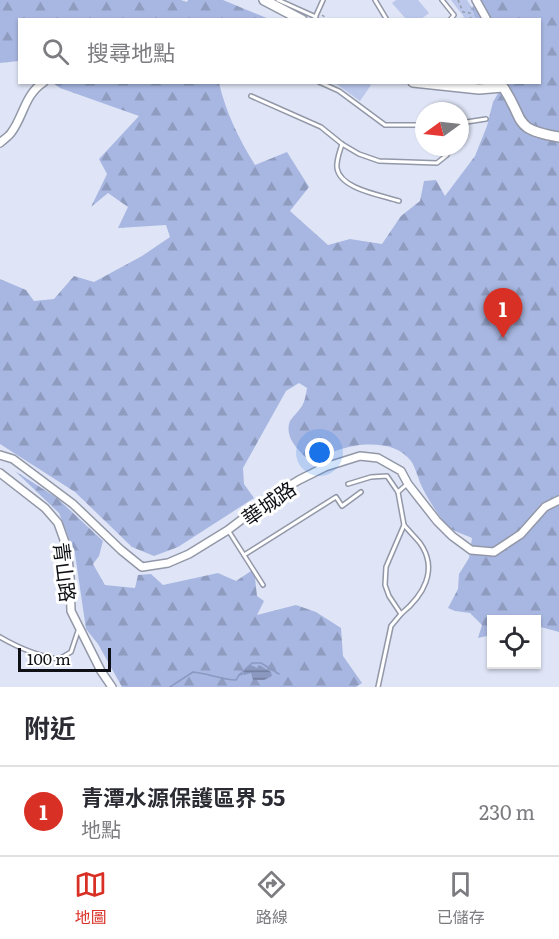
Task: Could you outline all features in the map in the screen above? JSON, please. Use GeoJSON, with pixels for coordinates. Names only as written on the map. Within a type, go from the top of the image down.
{"type":"FeatureCollection","features":[{"type":"Feature","properties":{"kind":"street"},"geometry":{"type":"LineString","coordinates":[[264,0],[298,18]]}},
{"type":"Feature","properties":{"kind":"street"},"geometry":{"type":"LineString","coordinates":[[476,0],[486,18]]}},
{"type":"Feature","properties":{"kind":"street"},"geometry":{"type":"LineString","coordinates":[[0,143],[11,134],[28,98],[41,84]]}},
{"type":"Feature","properties":{"kind":"street"},"geometry":{"type":"LineString","coordinates":[[435,84],[479,88],[503,85],[524,127],[537,133],[559,137]]}},
{"type":"Feature","properties":{"kind":"street","name":"華城路"},"geometry":{"type":"LineString","coordinates":[[0,455],[13,459],[73,504],[120,550],[142,567],[168,563],[189,554],[228,530],[274,495],[299,480],[325,467],[360,456],[378,458],[401,471],[408,484],[452,536],[471,550],[494,552],[521,534],[545,507],[559,500]]}},
{"type":"Feature","properties":{"kind":"street","name":"青山路"},"geometry":{"type":"LineString","coordinates":[[0,473],[45,508],[58,523],[67,548],[71,611],[112,687]]}},
{"type":"Feature","properties":{"kind":"lane"},"geometry":{"type":"LineString","coordinates":[[278,0],[316,17],[323,0]]}},
{"type":"Feature","properties":{"kind":"lane"},"geometry":{"type":"LineString","coordinates":[[375,0],[386,18]]}},
{"type":"Feature","properties":{"kind":"lane"},"geometry":{"type":"LineString","coordinates":[[442,0],[454,15],[452,18]]}},
{"type":"Feature","properties":{"kind":"lane"},"geometry":{"type":"LineString","coordinates":[[323,84],[339,91],[385,126],[415,125]]}},
{"type":"Feature","properties":{"kind":"lane"},"geometry":{"type":"LineString","coordinates":[[251,96],[321,127],[359,154],[379,160],[437,163],[446,156]]}},
{"type":"Feature","properties":{"kind":"lane"},"geometry":{"type":"LineString","coordinates":[[469,122],[486,119]]}},
{"type":"Feature","properties":{"kind":"lane"},"geometry":{"type":"LineString","coordinates":[[342,144],[337,168],[341,177],[349,185],[399,201]]}},
{"type":"Feature","properties":{"kind":"lane"},"geometry":{"type":"LineString","coordinates":[[348,484],[371,477],[387,476],[399,492],[404,525],[386,567],[385,585],[389,597],[401,614]]}},
{"type":"Feature","properties":{"kind":"lane"},"geometry":{"type":"LineString","coordinates":[[399,492],[408,484]]}},
{"type":"Feature","properties":{"kind":"lane"},"geometry":{"type":"LineString","coordinates":[[244,555],[336,497],[342,506],[361,492]]}},
{"type":"Feature","properties":{"kind":"lane"},"geometry":{"type":"LineString","coordinates":[[378,687],[391,626],[416,602],[425,587],[428,574],[427,559],[421,544],[404,525]]}},
{"type":"Feature","properties":{"kind":"lane"},"geometry":{"type":"LineString","coordinates":[[228,530],[263,585]]}},
{"type":"Feature","properties":{"kind":"lane"},"geometry":{"type":"LineString","coordinates":[[0,637],[40,656],[59,659],[71,652],[79,629]]}},
{"type":"Feature","properties":{"kind":"path"},"geometry":{"type":"LineString","coordinates":[[458,0],[463,12],[471,13],[471,18]]}},
{"type":"Feature","properties":{"kind":"green space"},"geometry":{"type":"Polygon","coordinates":[[[0,0],[181,0],[187,2],[188,0],[223,0],[267,18],[18,18],[18,61],[0,63],[0,0]]]}},
{"type":"Feature","properties":{"kind":"green space"},"geometry":{"type":"Polygon","coordinates":[[[396,0],[418,0],[429,13],[422,18],[405,18],[392,3],[396,0]]]}},
{"type":"Feature","properties":{"kind":"green space"},"geometry":{"type":"Polygon","coordinates":[[[451,0],[467,0],[475,18],[464,17],[451,0]]]}},
{"type":"Feature","properties":{"kind":"green space"},"geometry":{"type":"Polygon","coordinates":[[[471,0],[559,0],[559,632],[541,627],[541,615],[487,615],[487,636],[478,638],[482,625],[470,613],[448,608],[458,589],[459,574],[469,558],[472,538],[447,526],[424,492],[411,461],[390,447],[363,445],[348,447],[335,451],[313,464],[304,456],[289,434],[290,421],[302,406],[306,395],[307,388],[299,383],[286,391],[243,468],[244,484],[254,498],[178,547],[154,556],[132,547],[75,492],[0,444],[0,279],[26,290],[34,301],[54,299],[74,276],[94,282],[142,256],[170,237],[166,225],[118,228],[128,207],[108,193],[91,207],[107,174],[99,159],[139,116],[54,84],[219,84],[225,105],[255,165],[287,152],[309,187],[290,211],[328,245],[350,239],[382,244],[401,216],[420,201],[424,181],[436,180],[445,196],[475,156],[487,126],[493,102],[503,84],[541,84],[541,18],[475,18],[472,8],[474,5],[471,0]]]}},
{"type":"Feature","properties":{"kind":"green space"},"geometry":{"type":"Polygon","coordinates":[[[336,84],[371,85],[360,101],[336,84]]]}},
{"type":"Feature","properties":{"kind":"green space"},"geometry":{"type":"Polygon","coordinates":[[[15,471],[57,498],[103,541],[99,556],[93,564],[105,585],[135,588],[138,575],[151,574],[163,585],[218,573],[236,581],[254,569],[257,596],[264,601],[257,615],[296,605],[316,612],[341,628],[343,656],[362,683],[356,687],[122,687],[98,644],[86,629],[75,554],[59,513],[15,471]]]}},
{"type":"Feature","properties":{"kind":"shaded area"},"geometry":{"type":"Polygon","coordinates":[[[251,665],[257,668],[259,665],[271,672],[272,676],[264,680],[253,680],[251,673],[244,675],[243,671],[251,665]]]}},
{"type":"Feature","properties":{"kind":"waterway"},"geometry":{"type":"LineString","coordinates":[[239,675],[252,663],[261,663],[279,674]]}},
{"type":"Feature","properties":{"kind":"waterway"},"geometry":{"type":"LineString","coordinates":[[170,687],[193,672],[236,680],[239,675],[243,674]]}},
{"type":"Feature","properties":{"kind":"place","name":"青潭水源保護區界 55"},"geometry":{"type":"Point","coordinates":[503,338]}}]}
